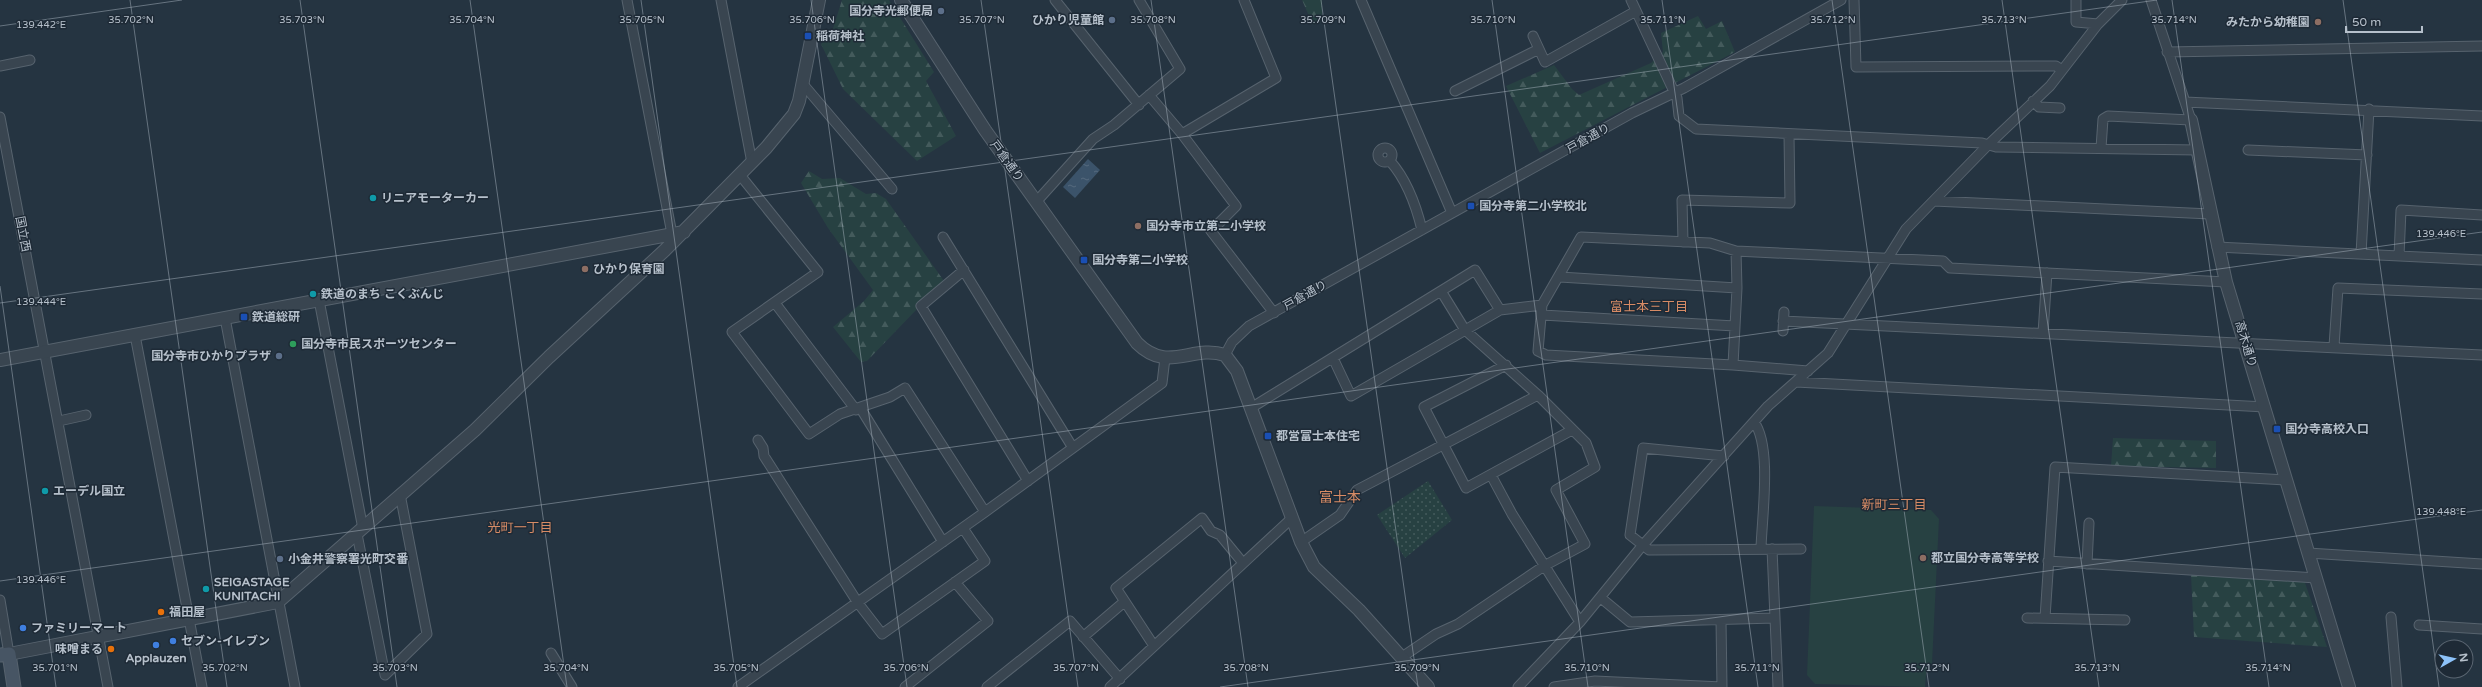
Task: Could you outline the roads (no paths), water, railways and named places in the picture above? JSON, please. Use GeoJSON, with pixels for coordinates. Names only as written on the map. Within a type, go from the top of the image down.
{"type":"FeatureCollection","features":[{"type":"Feature","properties":{"kind":"main road"},"geometry":{"type":"LineString","coordinates":[[5,654],[14,687]]}},
{"type":"Feature","properties":{"kind":"street"},"geometry":{"type":"LineString","coordinates":[[627,0],[678,233]]}},
{"type":"Feature","properties":{"kind":"street"},"geometry":{"type":"LineString","coordinates":[[721,0],[752,163]]}},
{"type":"Feature","properties":{"kind":"street"},"geometry":{"type":"LineString","coordinates":[[0,600],[5,654],[278,602],[475,430],[549,356],[606,307],[678,233],[752,163],[794,114],[799,101],[819,0]]}},
{"type":"Feature","properties":{"kind":"street","name":"戸倉通り"},"geometry":{"type":"LineString","coordinates":[[901,0],[985,130],[1138,343],[1150,353],[1166,358],[1206,352],[1225,355],[1240,333],[1274,313],[1632,113],[1675,92],[1841,0]]}},
{"type":"Feature","properties":{"kind":"street"},"geometry":{"type":"LineString","coordinates":[[1055,0],[1139,105]]}},
{"type":"Feature","properties":{"kind":"street"},"geometry":{"type":"LineString","coordinates":[[1036,201],[1093,139],[1114,126],[1180,69],[1139,0]]}},
{"type":"Feature","properties":{"kind":"street"},"geometry":{"type":"LineString","coordinates":[[1182,134],[1276,78],[1244,0]]}},
{"type":"Feature","properties":{"kind":"street"},"geometry":{"type":"LineString","coordinates":[[1361,0],[1452,213]]}},
{"type":"Feature","properties":{"kind":"street"},"geometry":{"type":"LineString","coordinates":[[1631,0],[1675,92],[1679,116],[1696,129],[1789,135],[1982,143],[1987,146],[2197,150]]}},
{"type":"Feature","properties":{"kind":"street"},"geometry":{"type":"LineString","coordinates":[[1854,0],[1856,67],[2056,66],[2062,70]]}},
{"type":"Feature","properties":{"kind":"street"},"geometry":{"type":"LineString","coordinates":[[2076,0],[2076,22],[2098,24]]}},
{"type":"Feature","properties":{"kind":"street"},"geometry":{"type":"LineString","coordinates":[[1518,687],[1580,622],[1642,546],[1754,422],[1828,353],[1906,229],[2033,101],[2062,70],[2098,24],[2122,0]]}},
{"type":"Feature","properties":{"kind":"street","name":"高木通り"},"geometry":{"type":"LineString","coordinates":[[2151,0],[2167,52],[2191,120],[2217,247],[2226,282],[2246,343],[2349,687]]}},
{"type":"Feature","properties":{"kind":"street"},"geometry":{"type":"LineString","coordinates":[[1532,36],[1545,62],[1636,11]]}},
{"type":"Feature","properties":{"kind":"street"},"geometry":{"type":"LineString","coordinates":[[2167,52],[2482,46]]}},
{"type":"Feature","properties":{"kind":"street"},"geometry":{"type":"LineString","coordinates":[[1455,91],[1539,49]]}},
{"type":"Feature","properties":{"kind":"street"},"geometry":{"type":"LineString","coordinates":[[0,66],[30,60]]}},
{"type":"Feature","properties":{"kind":"street"},"geometry":{"type":"LineString","coordinates":[[802,83],[892,189]]}},
{"type":"Feature","properties":{"kind":"street"},"geometry":{"type":"LineString","coordinates":[[1149,95],[1182,134],[1236,206],[1211,230],[1274,313]]}},
{"type":"Feature","properties":{"kind":"street"},"geometry":{"type":"LineString","coordinates":[[2033,101],[2039,107],[2060,108]]}},
{"type":"Feature","properties":{"kind":"street"},"geometry":{"type":"LineString","coordinates":[[2185,102],[2369,109],[2482,116]]}},
{"type":"Feature","properties":{"kind":"street"},"geometry":{"type":"LineString","coordinates":[[2361,254],[2369,109]]}},
{"type":"Feature","properties":{"kind":"street"},"geometry":{"type":"LineString","coordinates":[[2101,148],[2103,119],[2108,116],[2191,120]]}},
{"type":"Feature","properties":{"kind":"street","name":"国立西"},"geometry":{"type":"LineString","coordinates":[[0,117],[46,352],[108,687]]}},
{"type":"Feature","properties":{"kind":"street"},"geometry":{"type":"LineString","coordinates":[[1683,242],[1682,200],[1790,203],[1789,135]]}},
{"type":"Feature","properties":{"kind":"street"},"geometry":{"type":"LineString","coordinates":[[2248,150],[2367,155]]}},
{"type":"Feature","properties":{"kind":"street"},"geometry":{"type":"LineString","coordinates":[[1390,161],[1405,181],[1414,202],[1422,230]]}},
{"type":"Feature","properties":{"kind":"street"},"geometry":{"type":"LineString","coordinates":[[740,175],[818,272],[732,332],[809,434],[840,414],[859,409],[890,397],[905,388],[985,512]]}},
{"type":"Feature","properties":{"kind":"street"},"geometry":{"type":"LineString","coordinates":[[1934,201],[2210,214]]}},
{"type":"Feature","properties":{"kind":"street"},"geometry":{"type":"LineString","coordinates":[[2399,256],[2401,210],[2482,215]]}},
{"type":"Feature","properties":{"kind":"street"},"geometry":{"type":"LineString","coordinates":[[0,360],[678,233]]}},
{"type":"Feature","properties":{"kind":"street"},"geometry":{"type":"LineString","coordinates":[[943,237],[1073,448]]}},
{"type":"Feature","properties":{"kind":"street"},"geometry":{"type":"LineString","coordinates":[[1808,371],[1733,365],[1546,355],[1538,351],[1542,305],[1560,277],[1581,237],[1710,243],[1736,251],[1943,261],[1950,268],[2226,282]]}},
{"type":"Feature","properties":{"kind":"street"},"geometry":{"type":"LineString","coordinates":[[2217,247],[2482,260]]}},
{"type":"Feature","properties":{"kind":"street"},"geometry":{"type":"LineString","coordinates":[[1733,365],[1737,288],[1736,251]]}},
{"type":"Feature","properties":{"kind":"street"},"geometry":{"type":"LineString","coordinates":[[964,270],[921,306],[1028,481]]}},
{"type":"Feature","properties":{"kind":"street"},"geometry":{"type":"LineString","coordinates":[[1251,408],[1475,270],[1500,310]]}},
{"type":"Feature","properties":{"kind":"street"},"geometry":{"type":"LineString","coordinates":[[2043,333],[2047,273]]}},
{"type":"Feature","properties":{"kind":"street"},"geometry":{"type":"LineString","coordinates":[[1560,277],[1737,288]]}},
{"type":"Feature","properties":{"kind":"street"},"geometry":{"type":"LineString","coordinates":[[2334,346],[2338,288],[2482,294]]}},
{"type":"Feature","properties":{"kind":"street"},"geometry":{"type":"LineString","coordinates":[[1402,657],[1436,634],[1458,624],[1544,566],[1585,544],[1556,490],[1595,467],[1586,443],[1506,365],[1464,330],[1441,291]]}},
{"type":"Feature","properties":{"kind":"street"},"geometry":{"type":"LineString","coordinates":[[319,300],[385,675],[427,634],[400,494]]}},
{"type":"Feature","properties":{"kind":"street"},"geometry":{"type":"LineString","coordinates":[[775,303],[859,409],[943,542]]}},
{"type":"Feature","properties":{"kind":"street"},"geometry":{"type":"LineString","coordinates":[[1333,358],[1351,396],[1500,310],[1542,305]]}},
{"type":"Feature","properties":{"kind":"street"},"geometry":{"type":"LineString","coordinates":[[1542,315],[1735,326]]}},
{"type":"Feature","properties":{"kind":"street"},"geometry":{"type":"LineString","coordinates":[[1783,331],[1783,316],[1847,323],[2334,346],[2482,355]]}},
{"type":"Feature","properties":{"kind":"street"},"geometry":{"type":"LineString","coordinates":[[225,318],[295,687]]}},
{"type":"Feature","properties":{"kind":"street"},"geometry":{"type":"LineString","coordinates":[[135,335],[202,687]]}},
{"type":"Feature","properties":{"kind":"street"},"geometry":{"type":"LineString","coordinates":[[1225,355],[1237,371],[1301,542],[1314,567],[1359,610],[1428,687]]}},
{"type":"Feature","properties":{"kind":"street"},"geometry":{"type":"LineString","coordinates":[[738,687],[963,528],[1162,383],[1166,358]]}},
{"type":"Feature","properties":{"kind":"street"},"geometry":{"type":"LineString","coordinates":[[1506,365],[1424,407],[1466,488],[1572,430]]}},
{"type":"Feature","properties":{"kind":"street"},"geometry":{"type":"LineString","coordinates":[[1796,382],[2265,407]]}},
{"type":"Feature","properties":{"kind":"street"},"geometry":{"type":"LineString","coordinates":[[1301,542],[1340,515],[1356,490],[1538,395]]}},
{"type":"Feature","properties":{"kind":"street"},"geometry":{"type":"LineString","coordinates":[[59,421],[86,416]]}},
{"type":"Feature","properties":{"kind":"street"},"geometry":{"type":"LineString","coordinates":[[1754,422],[1760,430],[1765,459],[1761,548]]}},
{"type":"Feature","properties":{"kind":"street"},"geometry":{"type":"LineString","coordinates":[[758,440],[764,448],[764,456],[858,603],[882,634],[985,561],[963,528]]}},
{"type":"Feature","properties":{"kind":"street"},"geometry":{"type":"LineString","coordinates":[[1724,456],[1643,448],[1630,535],[1649,550],[1761,548],[1801,549]]}},
{"type":"Feature","properties":{"kind":"street"},"geometry":{"type":"LineString","coordinates":[[2045,618],[2055,467],[2286,480]]}},
{"type":"Feature","properties":{"kind":"street"},"geometry":{"type":"LineString","coordinates":[[1491,475],[1544,566],[1580,622]]}},
{"type":"Feature","properties":{"kind":"street"},"geometry":{"type":"LineString","coordinates":[[1154,646],[1116,588],[1202,518],[1211,531],[1220,535],[1243,563]]}},
{"type":"Feature","properties":{"kind":"street"},"geometry":{"type":"LineString","coordinates":[[1110,687],[1292,518]]}},
{"type":"Feature","properties":{"kind":"street"},"geometry":{"type":"LineString","coordinates":[[2087,564],[2089,523]]}},
{"type":"Feature","properties":{"kind":"street"},"geometry":{"type":"LineString","coordinates":[[1772,549],[1778,687]]}},
{"type":"Feature","properties":{"kind":"street"},"geometry":{"type":"LineString","coordinates":[[2308,553],[2482,564]]}},
{"type":"Feature","properties":{"kind":"street"},"geometry":{"type":"LineString","coordinates":[[2048,562],[2316,578]]}},
{"type":"Feature","properties":{"kind":"street"},"geometry":{"type":"LineString","coordinates":[[905,687],[988,621],[955,582]]}},
{"type":"Feature","properties":{"kind":"street"},"geometry":{"type":"LineString","coordinates":[[1601,598],[1630,622],[1775,618]]}},
{"type":"Feature","properties":{"kind":"street"},"geometry":{"type":"LineString","coordinates":[[1083,637],[1124,602]]}},
{"type":"Feature","properties":{"kind":"street"},"geometry":{"type":"LineString","coordinates":[[2391,617],[2397,687]]}},
{"type":"Feature","properties":{"kind":"street"},"geometry":{"type":"LineString","coordinates":[[2027,618],[2125,620]]}},
{"type":"Feature","properties":{"kind":"street"},"geometry":{"type":"LineString","coordinates":[[1554,687],[1595,681],[1722,687],[1721,620]]}},
{"type":"Feature","properties":{"kind":"street"},"geometry":{"type":"LineString","coordinates":[[987,687],[1070,621],[1120,679]]}},
{"type":"Feature","properties":{"kind":"street"},"geometry":{"type":"LineString","coordinates":[[2419,625],[2482,629]]}},
{"type":"Feature","properties":{"kind":"street"},"geometry":{"type":"LineString","coordinates":[[551,654],[572,687]]}},
{"type":"Feature","properties":{"kind":"water"},"geometry":{"type":"Polygon","coordinates":[[[1088,159],[1100,170],[1075,198],[1063,187],[1088,159]]]}},
{"type":"Feature","properties":{"kind":"place","name":"国分寺光郵便局"},"geometry":{"type":"Point","coordinates":[941,11]}},
{"type":"Feature","properties":{"kind":"place","name":"ひかり児童館"},"geometry":{"type":"Point","coordinates":[1112,20]}},
{"type":"Feature","properties":{"kind":"place","name":"みたから幼稚園"},"geometry":{"type":"Point","coordinates":[2318,22]}},
{"type":"Feature","properties":{"kind":"place","name":"稲荷神社"},"geometry":{"type":"Point","coordinates":[808,36]}},
{"type":"Feature","properties":{"kind":"place","name":"リニアモーターカー"},"geometry":{"type":"Point","coordinates":[373,198]}},
{"type":"Feature","properties":{"kind":"place","name":"国分寺第二小学校北"},"geometry":{"type":"Point","coordinates":[1471,206]}},
{"type":"Feature","properties":{"kind":"place","name":"国分寺市立第二小学校"},"geometry":{"type":"Point","coordinates":[1138,226]}},
{"type":"Feature","properties":{"kind":"place","name":"国分寺第二小学校"},"geometry":{"type":"Point","coordinates":[1084,260]}},
{"type":"Feature","properties":{"kind":"place","name":"ひかり保育園"},"geometry":{"type":"Point","coordinates":[585,269]}},
{"type":"Feature","properties":{"kind":"place","name":"鉄道のまち こくぶんじ"},"geometry":{"type":"Point","coordinates":[313,294]}},
{"type":"Feature","properties":{"kind":"place","name":"鉄道総研"},"geometry":{"type":"Point","coordinates":[244,317]}},
{"type":"Feature","properties":{"kind":"place","name":"国分寺市民スポーツセンター"},"geometry":{"type":"Point","coordinates":[293,344]}},
{"type":"Feature","properties":{"kind":"place","name":"国分寺市ひかりプラザ"},"geometry":{"type":"Point","coordinates":[279,356]}},
{"type":"Feature","properties":{"kind":"place","name":"国分寺高校入口"},"geometry":{"type":"Point","coordinates":[2277,429]}},
{"type":"Feature","properties":{"kind":"place","name":"都営富士本住宅"},"geometry":{"type":"Point","coordinates":[1268,436]}},
{"type":"Feature","properties":{"kind":"place","name":"エーデル国立"},"geometry":{"type":"Point","coordinates":[45,491]}},
{"type":"Feature","properties":{"kind":"place","name":"都立国分寺高等学校"},"geometry":{"type":"Point","coordinates":[1923,558]}},
{"type":"Feature","properties":{"kind":"place","name":"小金井警察署光町交番"},"geometry":{"type":"Point","coordinates":[280,559]}},
{"type":"Feature","properties":{"kind":"place","name":"SEIGASTAGE KUNITACHI"},"geometry":{"type":"Point","coordinates":[206,589]}},
{"type":"Feature","properties":{"kind":"place","name":"福田屋"},"geometry":{"type":"Point","coordinates":[161,612]}},
{"type":"Feature","properties":{"kind":"place","name":"ファミリーマート"},"geometry":{"type":"Point","coordinates":[23,628]}},
{"type":"Feature","properties":{"kind":"place","name":"セブン-イレブン"},"geometry":{"type":"Point","coordinates":[173,641]}},
{"type":"Feature","properties":{"kind":"place","name":"Applauzen"},"geometry":{"type":"Point","coordinates":[156,645]}},
{"type":"Feature","properties":{"kind":"place","name":"味噌まる"},"geometry":{"type":"Point","coordinates":[111,649]}},
{"type":"Feature","properties":{"kind":"district","name":"富士本三丁目"},"geometry":{"type":"Point","coordinates":[1649,307]}},
{"type":"Feature","properties":{"kind":"district","name":"富士本"},"geometry":{"type":"Point","coordinates":[1340,497]}},
{"type":"Feature","properties":{"kind":"district","name":"新町三丁目"},"geometry":{"type":"Point","coordinates":[1894,505]}},
{"type":"Feature","properties":{"kind":"district","name":"光町一丁目"},"geometry":{"type":"Point","coordinates":[520,528]}}]}
